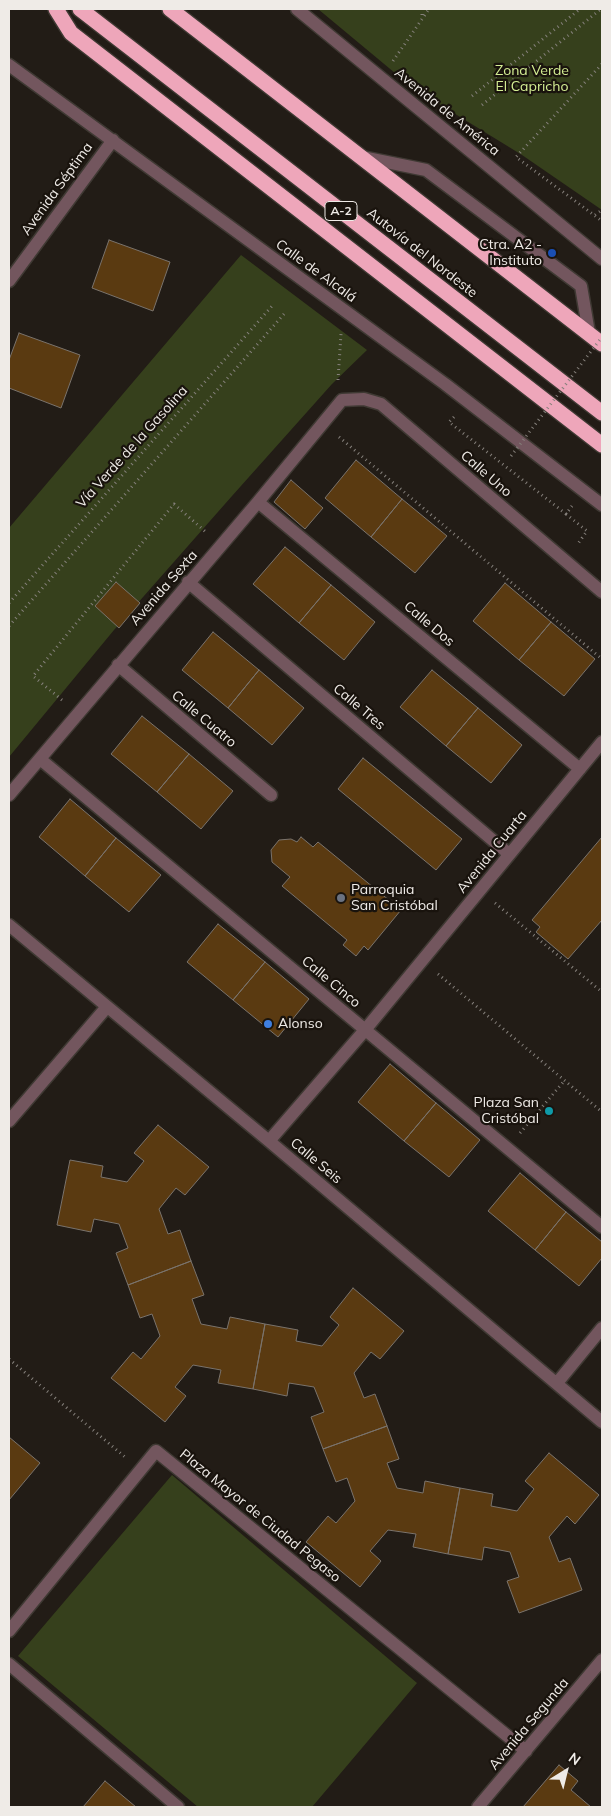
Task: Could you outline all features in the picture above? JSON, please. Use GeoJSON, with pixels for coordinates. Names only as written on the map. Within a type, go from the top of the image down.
{"type":"FeatureCollection","features":[{"type":"Feature","properties":{"kind":"highway"},"geometry":{"type":"LineString","coordinates":[[56,9],[71,33],[602,445]]}},
{"type":"Feature","properties":{"kind":"highway","name":"Autovía del Nordeste"},"geometry":{"type":"LineString","coordinates":[[80,9],[602,413]]}},
{"type":"Feature","properties":{"kind":"highway"},"geometry":{"type":"LineString","coordinates":[[170,9],[596,335],[602,344]]}},
{"type":"Feature","properties":{"kind":"street","name":"Avenida de América"},"geometry":{"type":"LineString","coordinates":[[296,9],[602,259]]}},
{"type":"Feature","properties":{"kind":"street","name":"Calle de Alcalá"},"geometry":{"type":"LineString","coordinates":[[9,65],[445,384],[602,506]]}},
{"type":"Feature","properties":{"kind":"street","name":"Avenida Séptima"},"geometry":{"type":"LineString","coordinates":[[9,281],[112,140]]}},
{"type":"Feature","properties":{"kind":"street"},"geometry":{"type":"LineString","coordinates":[[360,156],[426,170],[581,286],[596,335]]}},
{"type":"Feature","properties":{"kind":"street","name":"Avenida de América"},"geometry":{"type":"LineString","coordinates":[[578,238],[602,254]]}},
{"type":"Feature","properties":{"kind":"street","name":"Calle Uno"},"geometry":{"type":"LineString","coordinates":[[342,400],[364,399],[381,404],[602,592]]}},
{"type":"Feature","properties":{"kind":"street","name":"Avenida Sexta"},"geometry":{"type":"LineString","coordinates":[[9,795],[188,582],[258,502],[342,400]]}},
{"type":"Feature","properties":{"kind":"street","name":"Calle Dos"},"geometry":{"type":"LineString","coordinates":[[258,502],[580,769]]}},
{"type":"Feature","properties":{"kind":"street","name":"Calle Tres"},"geometry":{"type":"LineString","coordinates":[[188,582],[510,854]]}},
{"type":"Feature","properties":{"kind":"street","name":"Calle Cuatro"},"geometry":{"type":"LineString","coordinates":[[118,665],[270,795]]}},
{"type":"Feature","properties":{"kind":"street","name":"Avenida Cuarta"},"geometry":{"type":"LineString","coordinates":[[269,1141],[365,1030],[602,742]]}},
{"type":"Feature","properties":{"kind":"street","name":"Calle Cinco"},"geometry":{"type":"LineString","coordinates":[[40,759],[602,1227]]}},
{"type":"Feature","properties":{"kind":"street","name":"Calle Seis"},"geometry":{"type":"LineString","coordinates":[[9,925],[602,1422]]}},
{"type":"Feature","properties":{"kind":"street"},"geometry":{"type":"LineString","coordinates":[[9,1121],[106,1008]]}},
{"type":"Feature","properties":{"kind":"street"},"geometry":{"type":"LineString","coordinates":[[557,1383],[602,1328]]}},
{"type":"Feature","properties":{"kind":"street","name":"Plaza Mayor de Ciudad Pegaso"},"geometry":{"type":"LineString","coordinates":[[9,1631],[156,1451],[526,1751]]}},
{"type":"Feature","properties":{"kind":"street","name":"Avenida Segunda"},"geometry":{"type":"LineString","coordinates":[[478,1807],[602,1660]]}},
{"type":"Feature","properties":{"kind":"street"},"geometry":{"type":"LineString","coordinates":[[9,1664],[178,1807]]}},
{"type":"Feature","properties":{"kind":"path"},"geometry":{"type":"LineString","coordinates":[[422,9],[422,20]]}},
{"type":"Feature","properties":{"kind":"path"},"geometry":{"type":"LineString","coordinates":[[393,62],[429,9]]}},
{"type":"Feature","properties":{"kind":"path"},"geometry":{"type":"LineString","coordinates":[[472,96],[580,9]]}},
{"type":"Feature","properties":{"kind":"path"},"geometry":{"type":"LineString","coordinates":[[482,105],[601,9]]}},
{"type":"Feature","properties":{"kind":"path"},"geometry":{"type":"LineString","coordinates":[[602,64],[516,157],[602,221]]}},
{"type":"Feature","properties":{"kind":"path"},"geometry":{"type":"LineString","coordinates":[[595,215],[602,210]]}},
{"type":"Feature","properties":{"kind":"path","name":"Vía Verde de la Gasolina"},"geometry":{"type":"LineString","coordinates":[[9,603],[273,305]]}},
{"type":"Feature","properties":{"kind":"path"},"geometry":{"type":"LineString","coordinates":[[9,626],[284,314]]}},
{"type":"Feature","properties":{"kind":"path"},"geometry":{"type":"LineString","coordinates":[[503,450],[511,456],[596,335]]}},
{"type":"Feature","properties":{"kind":"path"},"geometry":{"type":"LineString","coordinates":[[338,386],[341,340]]}},
{"type":"Feature","properties":{"kind":"path"},"geometry":{"type":"LineString","coordinates":[[456,415],[449,422],[587,531],[584,535]]}},
{"type":"Feature","properties":{"kind":"path"},"geometry":{"type":"LineString","coordinates":[[323,424],[602,659]]}},
{"type":"Feature","properties":{"kind":"path"},"geometry":{"type":"LineString","coordinates":[[566,514],[583,490]]}},
{"type":"Feature","properties":{"kind":"path"},"geometry":{"type":"LineString","coordinates":[[77,714],[33,676],[174,504],[221,545]]}},
{"type":"Feature","properties":{"kind":"path"},"geometry":{"type":"LineString","coordinates":[[490,898],[602,992]]}},
{"type":"Feature","properties":{"kind":"path"},"geometry":{"type":"LineString","coordinates":[[457,989],[602,1112]]}},
{"type":"Feature","properties":{"kind":"path"},"geometry":{"type":"LineString","coordinates":[[508,1148],[565,1080]]}},
{"type":"Feature","properties":{"kind":"path"},"geometry":{"type":"LineString","coordinates":[[9,1359],[141,1470]]}},
{"type":"Feature","properties":{"kind":"green space","name":"Zona Verde El Capricho"},"geometry":{"type":"Polygon","coordinates":[[[318,9],[602,9],[602,210],[522,155],[413,88],[318,9]]]}},
{"type":"Feature","properties":{"kind":"green space"},"geometry":{"type":"Polygon","coordinates":[[[241,255],[367,350],[332,384],[114,630],[9,757],[9,528],[241,255]]]}},
{"type":"Feature","properties":{"kind":"green space"},"geometry":{"type":"Polygon","coordinates":[[[172,1475],[417,1683],[312,1807],[198,1807],[18,1656],[172,1475]]]}},
{"type":"Feature","properties":{"kind":"building"},"geometry":{"type":"Polygon","coordinates":[[[109,240],[170,262],[153,311],[92,288],[109,240]]]}},
{"type":"Feature","properties":{"kind":"building"},"geometry":{"type":"Polygon","coordinates":[[[19,333],[80,355],[61,408],[9,388],[9,360],[19,333]]]}},
{"type":"Feature","properties":{"kind":"building"},"geometry":{"type":"Polygon","coordinates":[[[356,460],[402,499],[371,537],[325,498],[356,460]]]}},
{"type":"Feature","properties":{"kind":"building"},"geometry":{"type":"Polygon","coordinates":[[[291,480],[323,508],[305,529],[274,502],[291,480]]]}},
{"type":"Feature","properties":{"kind":"building"},"geometry":{"type":"Polygon","coordinates":[[[402,499],[447,536],[415,573],[371,537],[402,499]]]}},
{"type":"Feature","properties":{"kind":"building"},"geometry":{"type":"Polygon","coordinates":[[[285,547],[331,585],[299,623],[253,584],[285,547]]]}},
{"type":"Feature","properties":{"kind":"building"},"geometry":{"type":"Polygon","coordinates":[[[116,582],[140,603],[119,628],[95,606],[116,582]]]}},
{"type":"Feature","properties":{"kind":"building"},"geometry":{"type":"Polygon","coordinates":[[[505,583],[551,622],[519,660],[473,621],[505,583]]]}},
{"type":"Feature","properties":{"kind":"building"},"geometry":{"type":"Polygon","coordinates":[[[331,585],[375,622],[344,660],[299,623],[331,585]]]}},
{"type":"Feature","properties":{"kind":"building"},"geometry":{"type":"Polygon","coordinates":[[[551,622],[595,659],[564,696],[519,660],[551,622]]]}},
{"type":"Feature","properties":{"kind":"building"},"geometry":{"type":"Polygon","coordinates":[[[213,632],[259,670],[228,708],[182,670],[213,632]]]}},
{"type":"Feature","properties":{"kind":"building"},"geometry":{"type":"Polygon","coordinates":[[[259,670],[304,708],[272,745],[228,708],[259,670]]]}},
{"type":"Feature","properties":{"kind":"building"},"geometry":{"type":"Polygon","coordinates":[[[432,670],[478,708],[446,746],[400,707],[432,670]]]}},
{"type":"Feature","properties":{"kind":"building"},"geometry":{"type":"Polygon","coordinates":[[[478,708],[522,745],[491,783],[446,746],[478,708]]]}},
{"type":"Feature","properties":{"kind":"building"},"geometry":{"type":"Polygon","coordinates":[[[142,716],[189,754],[157,792],[111,754],[142,716]]]}},
{"type":"Feature","properties":{"kind":"building"},"geometry":{"type":"Polygon","coordinates":[[[189,754],[233,791],[201,829],[157,792],[189,754]]]}},
{"type":"Feature","properties":{"kind":"building"},"geometry":{"type":"Polygon","coordinates":[[[363,758],[462,839],[436,870],[338,789],[363,758]]]}},
{"type":"Feature","properties":{"kind":"building"},"geometry":{"type":"Polygon","coordinates":[[[70,799],[116,838],[85,876],[39,837],[70,799]]]}},
{"type":"Feature","properties":{"kind":"building","name":"Parroquia San Cristóbal"},"geometry":{"type":"Polygon","coordinates":[[[301,837],[313,847],[318,842],[401,910],[368,950],[364,946],[356,956],[343,945],[347,940],[282,886],[290,877],[272,862],[271,850],[279,840],[291,839],[297,842],[301,837]]]}},
{"type":"Feature","properties":{"kind":"building"},"geometry":{"type":"Polygon","coordinates":[[[602,837],[602,920],[568,959],[536,932],[540,927],[532,920],[602,837]]]}},
{"type":"Feature","properties":{"kind":"building"},"geometry":{"type":"Polygon","coordinates":[[[116,838],[161,875],[129,912],[85,876],[116,838]]]}},
{"type":"Feature","properties":{"kind":"building"},"geometry":{"type":"Polygon","coordinates":[[[218,924],[265,962],[233,1000],[187,962],[218,924]]]}},
{"type":"Feature","properties":{"kind":"building"},"geometry":{"type":"Polygon","coordinates":[[[265,962],[309,999],[278,1037],[233,1000],[265,962]]]}},
{"type":"Feature","properties":{"kind":"building"},"geometry":{"type":"Polygon","coordinates":[[[390,1064],[436,1103],[404,1141],[358,1102],[390,1064]]]}},
{"type":"Feature","properties":{"kind":"building"},"geometry":{"type":"Polygon","coordinates":[[[436,1103],[480,1140],[449,1177],[404,1141],[436,1103]]]}},
{"type":"Feature","properties":{"kind":"building"},"geometry":{"type":"Polygon","coordinates":[[[158,1125],[209,1167],[185,1195],[176,1188],[159,1209],[168,1234],[180,1230],[191,1261],[128,1285],[116,1253],[128,1248],[119,1224],[94,1219],[91,1232],[57,1225],[70,1160],[103,1166],[101,1177],[127,1182],[144,1161],[134,1153],[158,1125]]]}},
{"type":"Feature","properties":{"kind":"building"},"geometry":{"type":"Polygon","coordinates":[[[520,1173],[566,1212],[535,1250],[488,1211],[520,1173]]]}},
{"type":"Feature","properties":{"kind":"building"},"geometry":{"type":"Polygon","coordinates":[[[566,1212],[602,1242],[602,1258],[579,1286],[535,1250],[566,1212]]]}},
{"type":"Feature","properties":{"kind":"building"},"geometry":{"type":"Polygon","coordinates":[[[191,1261],[204,1295],[192,1299],[201,1324],[227,1329],[230,1317],[265,1324],[253,1389],[218,1383],[221,1370],[193,1365],[175,1387],[186,1396],[165,1422],[111,1378],[133,1352],[141,1359],[160,1336],[152,1314],[140,1318],[128,1285],[191,1261]]]}},
{"type":"Feature","properties":{"kind":"building"},"geometry":{"type":"Polygon","coordinates":[[[353,1288],[404,1331],[380,1359],[371,1352],[354,1373],[364,1398],[375,1394],[387,1426],[323,1449],[311,1417],[324,1412],[314,1387],[289,1383],[287,1396],[253,1389],[265,1324],[298,1330],[296,1341],[322,1346],[339,1325],[330,1317],[353,1288]]]}},
{"type":"Feature","properties":{"kind":"building"},"geometry":{"type":"Polygon","coordinates":[[[387,1426],[399,1459],[387,1463],[397,1488],[423,1493],[425,1481],[460,1488],[448,1554],[413,1547],[416,1534],[388,1530],[370,1551],[381,1561],[360,1587],[306,1542],[328,1516],[336,1523],[355,1501],[347,1478],[336,1482],[323,1449],[387,1426]]]}},
{"type":"Feature","properties":{"kind":"building"},"geometry":{"type":"Polygon","coordinates":[[[9,1437],[40,1463],[9,1500],[9,1437]]]}},
{"type":"Feature","properties":{"kind":"building"},"geometry":{"type":"Polygon","coordinates":[[[549,1453],[599,1495],[575,1524],[567,1516],[549,1537],[559,1562],[570,1558],[582,1590],[519,1613],[507,1581],[519,1577],[510,1552],[484,1547],[482,1560],[448,1554],[460,1488],[493,1494],[491,1506],[517,1511],[534,1489],[525,1481],[549,1453]]]}},
{"type":"Feature","properties":{"kind":"building"},"geometry":{"type":"Polygon","coordinates":[[[559,1765],[578,1781],[571,1790],[591,1807],[523,1807],[559,1765]]]}},
{"type":"Feature","properties":{"kind":"building"},"geometry":{"type":"Polygon","coordinates":[[[105,1781],[136,1807],[83,1807],[105,1781]]]}},
{"type":"Feature","properties":{"kind":"place","name":"Ctra. A2 - Instituto"},"geometry":{"type":"Point","coordinates":[552,253]}},
{"type":"Feature","properties":{"kind":"place","name":"Parroquia San Cristóbal"},"geometry":{"type":"Point","coordinates":[341,898]}},
{"type":"Feature","properties":{"kind":"place","name":"Alonso"},"geometry":{"type":"Point","coordinates":[268,1024]}},
{"type":"Feature","properties":{"kind":"place","name":"Plaza San Cristóbal"},"geometry":{"type":"Point","coordinates":[549,1111]}}]}
